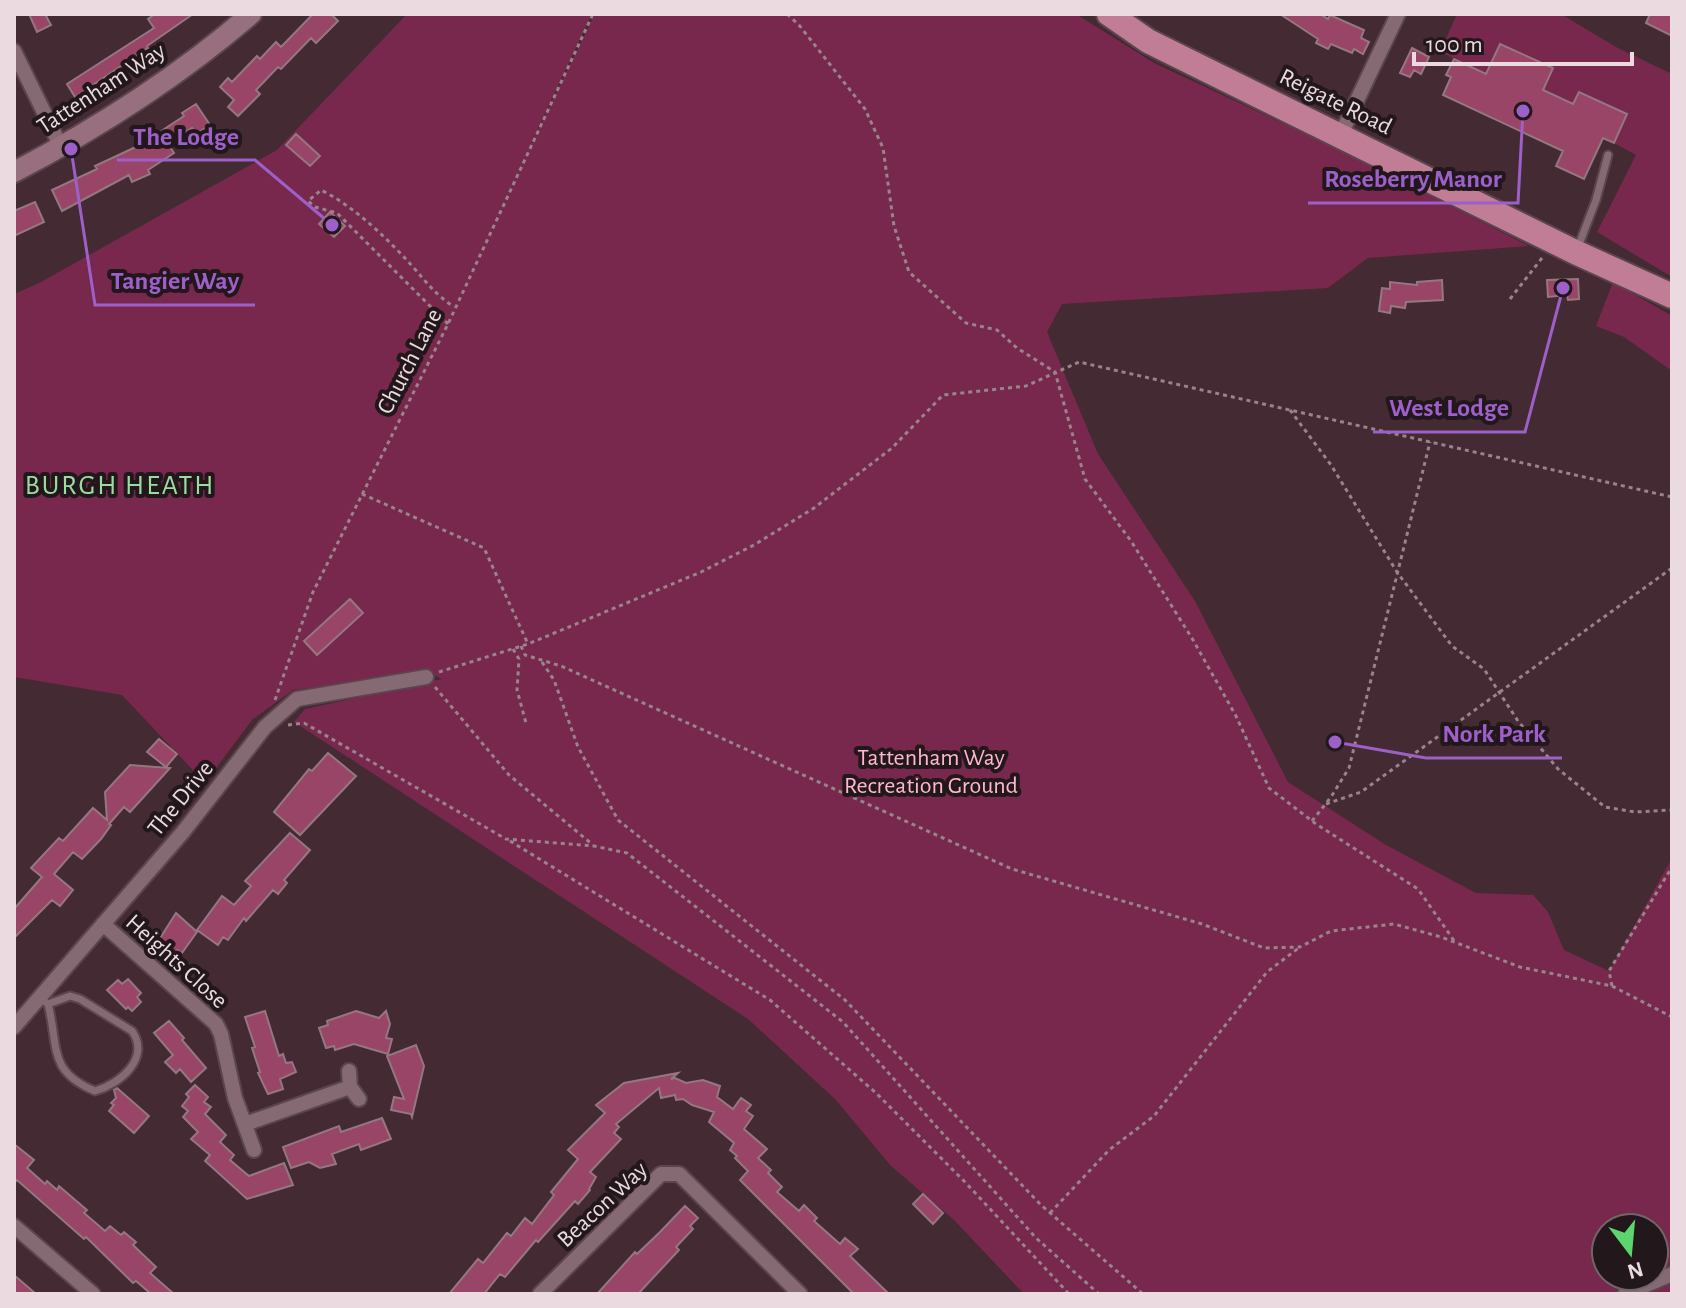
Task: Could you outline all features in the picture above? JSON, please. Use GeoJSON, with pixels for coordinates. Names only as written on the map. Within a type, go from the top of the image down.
{"type":"FeatureCollection","features":[{"type":"Feature","properties":{"kind":"highway","name":"Reigate Road"},"geometry":{"type":"LineString","coordinates":[[1109,14],[1148,41],[1575,252],[1672,296]]}},
{"type":"Feature","properties":{"kind":"main road","name":"Tattenham Way"},"geometry":{"type":"LineString","coordinates":[[14,172],[122,110],[251,14]]}},
{"type":"Feature","properties":{"kind":"street"},"geometry":{"type":"LineString","coordinates":[[1341,134],[1398,14]]}},
{"type":"Feature","properties":{"kind":"street"},"geometry":{"type":"LineString","coordinates":[[14,51],[61,147]]}},
{"type":"Feature","properties":{"kind":"street","name":"The Drive"},"geometry":{"type":"LineString","coordinates":[[14,1027],[44,1001],[103,924],[183,832],[265,727],[297,699],[426,677]]}},
{"type":"Feature","properties":{"kind":"street","name":"Heights Close"},"geometry":{"type":"LineString","coordinates":[[103,924],[216,1024],[235,1098],[254,1150]]}},
{"type":"Feature","properties":{"kind":"street"},"geometry":{"type":"LineString","coordinates":[[245,1124],[354,1093],[349,1071]]}},
{"type":"Feature","properties":{"kind":"street","name":"Beacon Way"},"geometry":{"type":"LineString","coordinates":[[540,1294],[661,1174],[671,1172],[679,1174],[800,1294]]}},
{"type":"Feature","properties":{"kind":"street"},"geometry":{"type":"LineString","coordinates":[[14,1226],[93,1294]]}},
{"type":"Feature","properties":{"kind":"street"},"geometry":{"type":"LineString","coordinates":[[1625,1294],[1672,1274]]}},
{"type":"Feature","properties":{"kind":"lane"},"geometry":{"type":"LineString","coordinates":[[1575,252],[1596,200],[1608,155]]}},
{"type":"Feature","properties":{"kind":"lane"},"geometry":{"type":"LineString","coordinates":[[70,996],[80,999],[132,1031],[139,1045],[137,1054],[121,1080],[95,1091],[82,1086],[69,1075],[59,1064],[44,1001],[70,996]]}},
{"type":"Feature","properties":{"kind":"path","name":"Church Lane"},"geometry":{"type":"LineString","coordinates":[[265,727],[313,592],[448,324],[593,14]]}},
{"type":"Feature","properties":{"kind":"path"},"geometry":{"type":"LineString","coordinates":[[787,14],[865,109],[883,148],[894,226],[909,272],[966,323],[997,330],[1017,348],[1055,372],[1085,479],[1131,541],[1193,640],[1236,716],[1269,788],[1312,821],[1418,889],[1455,942]]}},
{"type":"Feature","properties":{"kind":"path"},"geometry":{"type":"LineString","coordinates":[[448,324],[337,213],[315,207],[308,201],[321,190],[332,195],[387,241],[433,293],[455,308]]}},
{"type":"Feature","properties":{"kind":"path"},"geometry":{"type":"LineString","coordinates":[[1510,299],[1544,255]]}},
{"type":"Feature","properties":{"kind":"path"},"geometry":{"type":"LineString","coordinates":[[594,846],[509,775],[426,677],[528,644],[701,572],[754,545],[814,508],[892,448],[943,395],[1026,386],[1079,362],[1672,497]]}},
{"type":"Feature","properties":{"kind":"path"},"geometry":{"type":"LineString","coordinates":[[1290,410],[1331,465],[1397,572],[1452,646],[1484,669],[1518,721],[1558,769],[1605,807],[1635,812],[1672,810]]}},
{"type":"Feature","properties":{"kind":"path"},"geometry":{"type":"LineString","coordinates":[[1312,821],[1349,768],[1430,442]]}},
{"type":"Feature","properties":{"kind":"path"},"geometry":{"type":"LineString","coordinates":[[362,494],[484,548],[528,644]]}},
{"type":"Feature","properties":{"kind":"path"},"geometry":{"type":"LineString","coordinates":[[1326,804],[1361,792],[1672,568]]}},
{"type":"Feature","properties":{"kind":"path"},"geometry":{"type":"LineString","coordinates":[[521,646],[525,655],[561,666],[1012,869],[1202,924],[1264,948],[1300,947]]}},
{"type":"Feature","properties":{"kind":"path"},"geometry":{"type":"LineString","coordinates":[[513,649],[519,659],[517,690],[526,723]]}},
{"type":"Feature","properties":{"kind":"path"},"geometry":{"type":"LineString","coordinates":[[540,660],[554,680],[578,747],[618,820],[845,1000],[1050,1213],[1143,1294]]}},
{"type":"Feature","properties":{"kind":"path"},"geometry":{"type":"LineString","coordinates":[[265,727],[304,723],[506,839],[770,1000],[876,1093],[965,1182],[1069,1294]]}},
{"type":"Feature","properties":{"kind":"path"},"geometry":{"type":"LineString","coordinates":[[506,839],[594,846],[627,853],[843,1022],[1036,1238],[1099,1294]]}},
{"type":"Feature","properties":{"kind":"path"},"geometry":{"type":"LineString","coordinates":[[1612,986],[1609,971],[1672,867]]}},
{"type":"Feature","properties":{"kind":"path"},"geometry":{"type":"LineString","coordinates":[[1050,1213],[1109,1150],[1154,1116],[1267,972],[1300,947],[1331,931],[1394,924],[1455,942],[1520,967],[1612,986],[1672,1017]]}},
{"type":"Feature","properties":{"kind":"green space","name":"Tattenham Way Recreation Ground"},"geometry":{"type":"Polygon","coordinates":[[[407,14],[592,14],[526,153],[595,14],[1076,14],[1154,63],[1348,154],[1529,246],[1368,258],[1328,288],[1062,304],[1047,332],[1098,454],[1195,601],[1288,782],[1386,845],[1476,893],[1533,895],[1548,912],[1564,950],[1609,971],[1672,858],[1672,1294],[1024,1294],[954,1220],[891,1166],[835,1099],[748,1019],[294,722],[305,709],[442,679],[428,672],[293,690],[252,720],[205,783],[122,695],[14,677],[14,294],[277,150],[407,14]]]}},
{"type":"Feature","properties":{"kind":"green space"},"geometry":{"type":"Polygon","coordinates":[[[1457,14],[1561,14],[1616,47],[1672,74],[1672,277],[1597,232],[1636,155],[1614,143],[1627,114],[1580,92],[1574,104],[1542,90],[1552,68],[1501,44],[1486,74],[1440,52],[1457,14]]]}},
{"type":"Feature","properties":{"kind":"green space"},"geometry":{"type":"Polygon","coordinates":[[[1613,282],[1672,316],[1672,371],[1624,337],[1596,326],[1613,282]]]}},
{"type":"Feature","properties":{"kind":"building"},"geometry":{"type":"Polygon","coordinates":[[[29,14],[45,14],[51,25],[37,32],[29,14]]]}},
{"type":"Feature","properties":{"kind":"building"},"geometry":{"type":"Polygon","coordinates":[[[155,14],[193,14],[75,97],[67,84],[154,28],[148,19],[155,14]]]}},
{"type":"Feature","properties":{"kind":"building"},"geometry":{"type":"Polygon","coordinates":[[[313,14],[331,14],[338,21],[316,43],[311,38],[281,69],[278,67],[256,90],[260,94],[238,116],[228,107],[234,100],[220,87],[228,78],[232,82],[257,56],[260,59],[276,42],[281,47],[313,14]]]}},
{"type":"Feature","properties":{"kind":"building"},"geometry":{"type":"Polygon","coordinates":[[[1280,14],[1320,14],[1328,19],[1330,15],[1364,30],[1361,38],[1369,42],[1363,54],[1331,44],[1328,49],[1280,14]]]}},
{"type":"Feature","properties":{"kind":"building"},"geometry":{"type":"Polygon","coordinates":[[[1650,14],[1672,14],[1672,36],[1646,23],[1650,14]]]}},
{"type":"Feature","properties":{"kind":"building"},"geometry":{"type":"Polygon","coordinates":[[[1500,44],[1553,68],[1543,90],[1573,104],[1579,92],[1627,114],[1614,143],[1603,138],[1584,179],[1556,166],[1563,151],[1443,95],[1451,77],[1446,75],[1454,59],[1486,74],[1500,44]]]}},
{"type":"Feature","properties":{"kind":"building"},"geometry":{"type":"Polygon","coordinates":[[[1412,48],[1429,57],[1421,74],[1414,70],[1410,77],[1400,73],[1412,48]]]}},
{"type":"Feature","properties":{"kind":"building"},"geometry":{"type":"Polygon","coordinates":[[[196,104],[210,125],[196,134],[192,128],[168,144],[174,153],[148,170],[150,174],[132,182],[129,175],[62,211],[52,190],[140,145],[184,116],[182,113],[196,104]]]}},
{"type":"Feature","properties":{"kind":"building"},"geometry":{"type":"Polygon","coordinates":[[[296,134],[320,156],[310,166],[286,145],[296,134]]]}},
{"type":"Feature","properties":{"kind":"building"},"geometry":{"type":"Polygon","coordinates":[[[35,202],[44,222],[14,236],[14,211],[35,202]]]}},
{"type":"Feature","properties":{"kind":"building"},"geometry":{"type":"Polygon","coordinates":[[[330,212],[345,226],[334,237],[319,224],[330,212]]]}},
{"type":"Feature","properties":{"kind":"building"},"geometry":{"type":"Polygon","coordinates":[[[1578,279],[1579,299],[1568,300],[1567,295],[1548,297],[1547,280],[1578,279]]]}},
{"type":"Feature","properties":{"kind":"building"},"geometry":{"type":"Polygon","coordinates":[[[1442,280],[1443,300],[1406,302],[1405,308],[1391,306],[1390,313],[1379,311],[1382,288],[1390,289],[1390,282],[1417,285],[1417,282],[1442,280]]]}},
{"type":"Feature","properties":{"kind":"building"},"geometry":{"type":"Polygon","coordinates":[[[350,599],[363,613],[317,655],[304,641],[350,599]]]}},
{"type":"Feature","properties":{"kind":"building"},"geometry":{"type":"Polygon","coordinates":[[[159,739],[177,754],[166,767],[147,752],[159,739]]]}},
{"type":"Feature","properties":{"kind":"building"},"geometry":{"type":"Polygon","coordinates":[[[328,753],[356,776],[300,835],[274,812],[309,769],[312,771],[328,753]]]}},
{"type":"Feature","properties":{"kind":"building"},"geometry":{"type":"Polygon","coordinates":[[[130,765],[170,768],[130,812],[124,807],[82,859],[73,852],[54,874],[73,890],[60,906],[52,900],[14,938],[14,909],[42,877],[31,868],[59,838],[63,841],[93,808],[107,820],[105,792],[130,765]]]}},
{"type":"Feature","properties":{"kind":"building"},"geometry":{"type":"Polygon","coordinates":[[[290,833],[310,850],[284,880],[287,883],[278,894],[273,890],[246,921],[244,918],[228,940],[223,937],[218,945],[197,930],[222,896],[234,905],[251,886],[245,881],[290,833]]]}},
{"type":"Feature","properties":{"kind":"building"},"geometry":{"type":"Polygon","coordinates":[[[176,913],[197,932],[182,953],[177,950],[171,958],[155,946],[176,913]]]}},
{"type":"Feature","properties":{"kind":"building"},"geometry":{"type":"Polygon","coordinates":[[[128,979],[141,993],[137,997],[141,1002],[132,1011],[107,990],[118,980],[122,984],[128,979]]]}},
{"type":"Feature","properties":{"kind":"building"},"geometry":{"type":"Polygon","coordinates":[[[265,1011],[279,1056],[283,1054],[286,1063],[292,1062],[296,1072],[280,1079],[283,1089],[268,1094],[258,1073],[252,1048],[255,1047],[245,1017],[265,1011]]]}},
{"type":"Feature","properties":{"kind":"building"},"geometry":{"type":"Polygon","coordinates":[[[356,1011],[379,1018],[386,1011],[390,1024],[386,1038],[392,1039],[388,1054],[354,1044],[335,1050],[334,1046],[326,1048],[319,1028],[328,1025],[327,1021],[356,1011]]]}},
{"type":"Feature","properties":{"kind":"building"},"geometry":{"type":"Polygon","coordinates":[[[169,1021],[206,1068],[191,1082],[180,1069],[176,1073],[165,1062],[173,1055],[154,1033],[169,1021]]]}},
{"type":"Feature","properties":{"kind":"building"},"geometry":{"type":"Polygon","coordinates":[[[416,1045],[424,1066],[412,1117],[411,1114],[391,1110],[394,1097],[404,1099],[387,1056],[416,1045]]]}},
{"type":"Feature","properties":{"kind":"building"},"geometry":{"type":"Polygon","coordinates":[[[678,1073],[671,1079],[686,1083],[703,1080],[720,1086],[717,1097],[733,1109],[741,1098],[751,1105],[746,1111],[753,1116],[744,1129],[767,1149],[758,1158],[782,1187],[777,1192],[799,1211],[804,1205],[817,1218],[814,1221],[840,1244],[845,1238],[858,1249],[850,1256],[889,1294],[854,1294],[740,1180],[748,1171],[730,1150],[734,1143],[709,1122],[714,1112],[683,1099],[676,1100],[675,1095],[661,1098],[659,1088],[616,1124],[619,1127],[614,1133],[621,1139],[590,1172],[596,1177],[590,1190],[578,1204],[575,1201],[538,1242],[536,1240],[505,1277],[500,1274],[484,1294],[449,1294],[478,1259],[483,1263],[507,1233],[511,1236],[525,1218],[532,1224],[554,1195],[551,1192],[578,1159],[568,1150],[605,1113],[596,1105],[624,1083],[678,1073]]]}},
{"type":"Feature","properties":{"kind":"building"},"geometry":{"type":"Polygon","coordinates":[[[195,1085],[208,1097],[204,1102],[211,1107],[205,1114],[226,1135],[220,1142],[234,1155],[230,1160],[249,1176],[284,1163],[293,1185],[247,1199],[205,1161],[210,1155],[191,1139],[198,1132],[183,1117],[188,1111],[182,1106],[189,1097],[186,1094],[195,1085]]]}},
{"type":"Feature","properties":{"kind":"building"},"geometry":{"type":"Polygon","coordinates":[[[117,1088],[149,1116],[134,1133],[109,1111],[114,1105],[111,1103],[116,1098],[114,1090],[117,1088]]]}},
{"type":"Feature","properties":{"kind":"building"},"geometry":{"type":"Polygon","coordinates":[[[382,1118],[391,1139],[361,1150],[359,1144],[332,1154],[336,1164],[320,1168],[309,1162],[291,1168],[283,1147],[339,1126],[341,1132],[382,1118]]]}},
{"type":"Feature","properties":{"kind":"building"},"geometry":{"type":"Polygon","coordinates":[[[14,1144],[34,1160],[27,1168],[45,1184],[47,1181],[57,1190],[59,1186],[87,1210],[84,1213],[105,1231],[110,1226],[136,1242],[133,1245],[156,1267],[150,1273],[174,1294],[151,1294],[136,1281],[133,1283],[86,1237],[84,1239],[17,1180],[14,1183],[14,1144]]]}},
{"type":"Feature","properties":{"kind":"building"},"geometry":{"type":"Polygon","coordinates":[[[923,1194],[943,1213],[933,1224],[913,1204],[923,1194]]]}},
{"type":"Feature","properties":{"kind":"building"},"geometry":{"type":"Polygon","coordinates":[[[685,1206],[698,1218],[690,1226],[693,1229],[676,1247],[679,1250],[638,1294],[597,1294],[635,1252],[637,1254],[685,1206]]]}},
{"type":"Feature","properties":{"kind":"building"},"geometry":{"type":"Polygon","coordinates":[[[14,1275],[36,1294],[14,1294],[14,1275]]]}},
{"type":"Feature","properties":{"kind":"place","name":"Roseberry Manor"},"geometry":{"type":"Point","coordinates":[1523,111]}},
{"type":"Feature","properties":{"kind":"place","name":"Tangier Way"},"geometry":{"type":"Point","coordinates":[71,149]}},
{"type":"Feature","properties":{"kind":"place","name":"The Lodge"},"geometry":{"type":"Point","coordinates":[332,225]}},
{"type":"Feature","properties":{"kind":"place","name":"West Lodge"},"geometry":{"type":"Point","coordinates":[1563,288]}},
{"type":"Feature","properties":{"kind":"place","name":"Nork Park"},"geometry":{"type":"Point","coordinates":[1335,742]}},
{"type":"Feature","properties":{"kind":"district","name":"BURGH HEATH"},"geometry":{"type":"Point","coordinates":[120,484]}}]}
